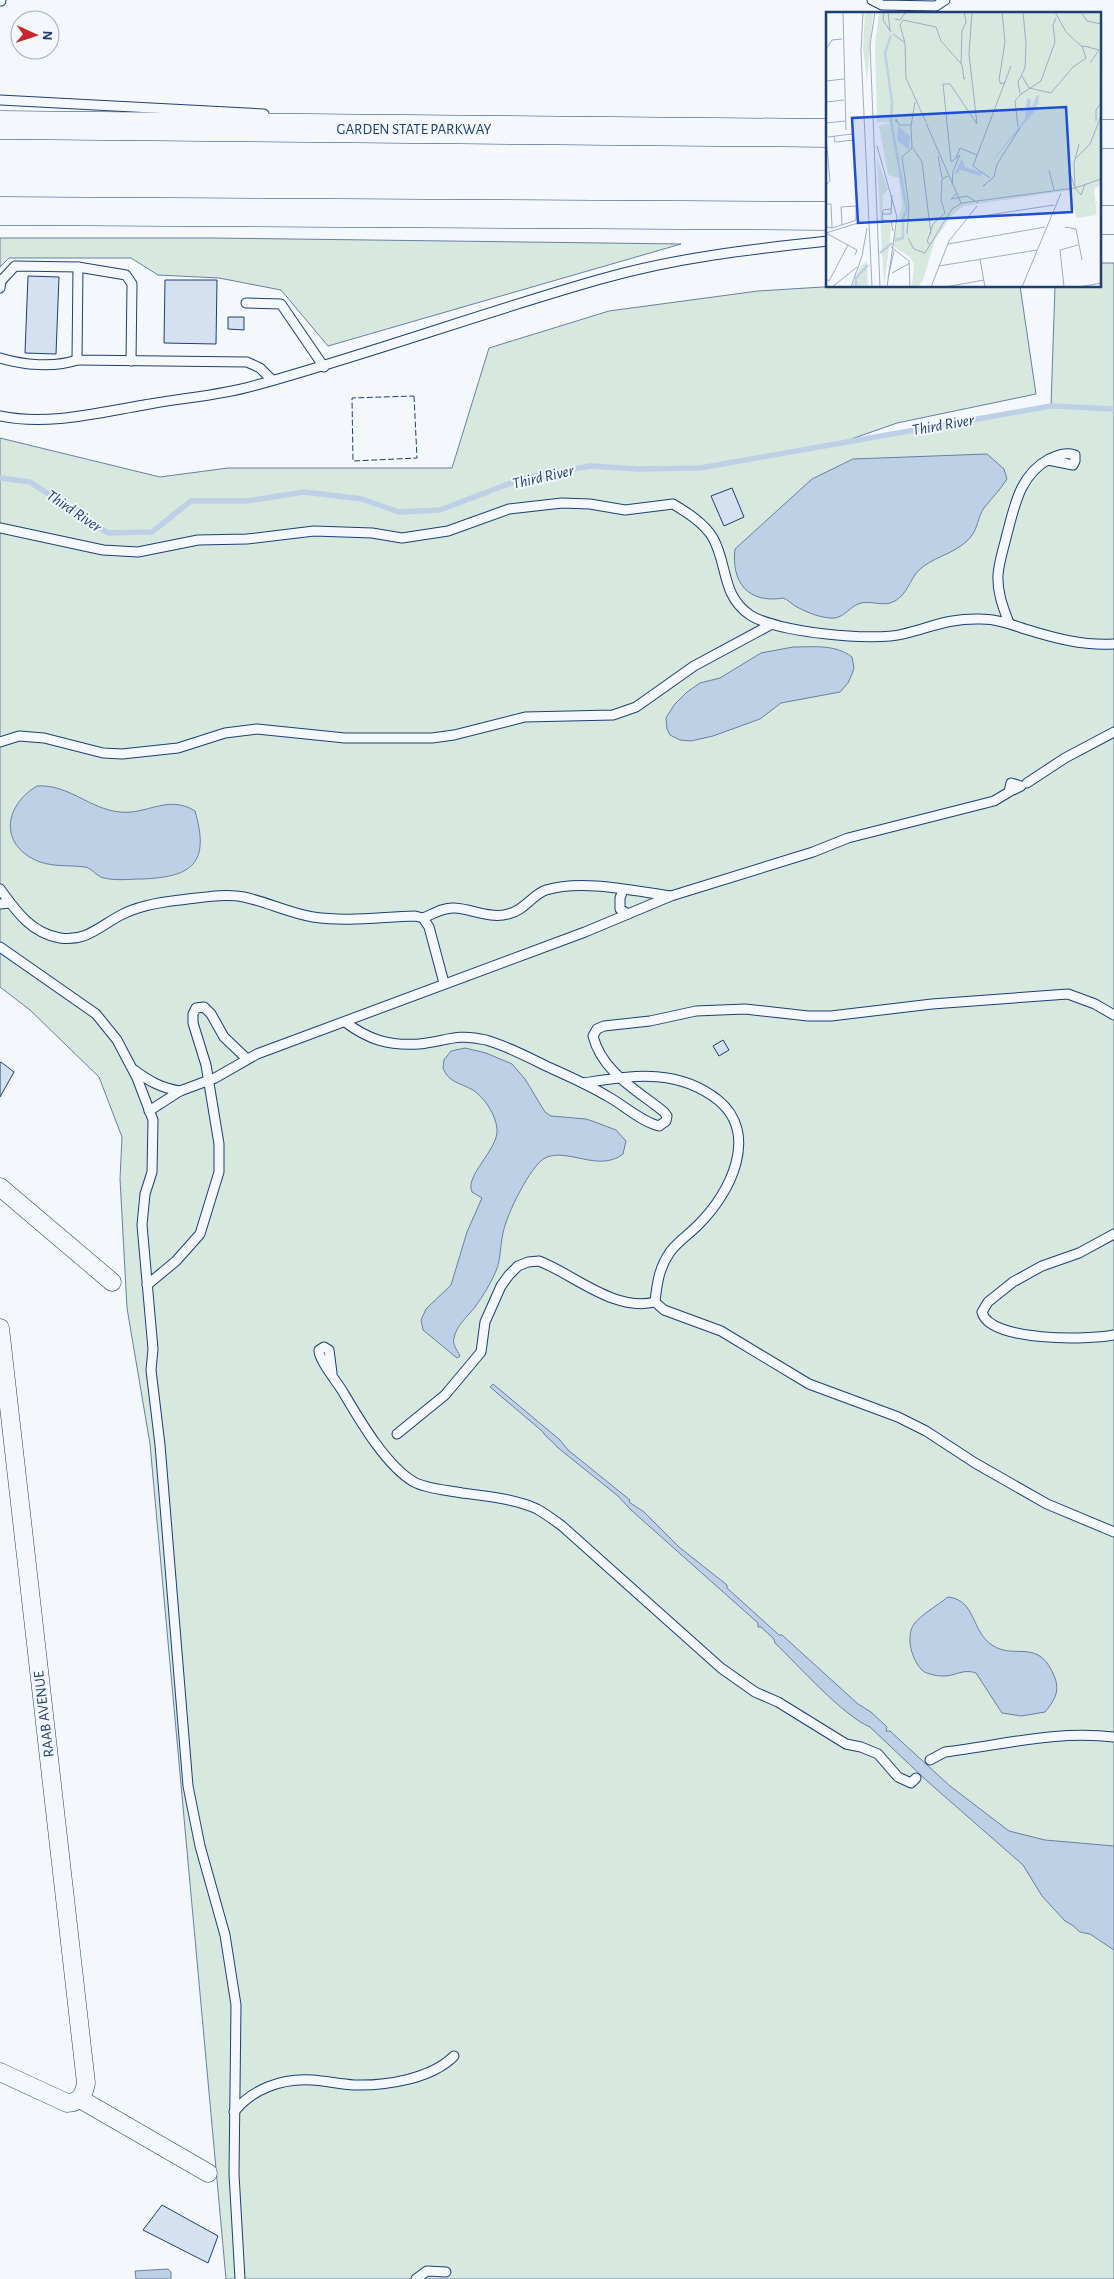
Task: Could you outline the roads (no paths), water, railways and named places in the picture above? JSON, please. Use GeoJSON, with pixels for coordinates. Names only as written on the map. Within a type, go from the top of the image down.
{"type":"FeatureCollection","features":[{"type":"Feature","properties":{"kind":"highway","name":"GARDEN STATE PARKWAY"},"geometry":{"type":"LineString","coordinates":[[0,125],[826,133]]}},
{"type":"Feature","properties":{"kind":"highway"},"geometry":{"type":"LineString","coordinates":[[0,211],[826,216]]}},
{"type":"Feature","properties":{"kind":"street"},"geometry":{"type":"LineString","coordinates":[[0,1187],[112,1282]]}},
{"type":"Feature","properties":{"kind":"street","name":"RAAB AVENUE"},"geometry":{"type":"LineString","coordinates":[[0,1328],[86,2078],[85,2088],[80,2099]]}},
{"type":"Feature","properties":{"kind":"street"},"geometry":{"type":"LineString","coordinates":[[0,2072],[62,2102],[72,2103],[80,2099],[208,2172]]}},
{"type":"Feature","properties":{"kind":"lane"},"geometry":{"type":"LineString","coordinates":[[872,0],[882,5],[936,6],[945,0]]}},
{"type":"Feature","properties":{"kind":"lane"},"geometry":{"type":"LineString","coordinates":[[0,100],[277,115]]}},
{"type":"Feature","properties":{"kind":"lane"},"geometry":{"type":"LineString","coordinates":[[346,119],[564,130]]}},
{"type":"Feature","properties":{"kind":"lane"},"geometry":{"type":"LineString","coordinates":[[0,416],[41,419],[82,416],[224,392],[324,367],[600,280],[668,262],[746,249],[826,242]]}},
{"type":"Feature","properties":{"kind":"lane"},"geometry":{"type":"LineString","coordinates":[[0,288],[1,281],[15,266],[78,267],[126,275],[132,284],[130,361]]}},
{"type":"Feature","properties":{"kind":"lane"},"geometry":{"type":"LineString","coordinates":[[77,360],[78,267]]}},
{"type":"Feature","properties":{"kind":"lane"},"geometry":{"type":"LineString","coordinates":[[246,303],[281,304],[324,367]]}},
{"type":"Feature","properties":{"kind":"lane"},"geometry":{"type":"LineString","coordinates":[[0,358],[17,363],[66,364],[77,360],[248,362],[260,368],[272,380]]}},
{"type":"Feature","properties":{"kind":"lane"},"geometry":{"type":"LineString","coordinates":[[989,619],[997,610],[998,574],[1017,496],[1031,472],[1048,460]]}},
{"type":"Feature","properties":{"kind":"lane"},"geometry":{"type":"LineString","coordinates":[[0,528],[103,550],[138,552],[198,540],[247,539],[314,531],[372,533],[402,538],[448,531],[509,509],[562,503],[590,504],[625,510],[673,504],[697,519],[710,534],[714,541],[725,580],[740,606],[750,615],[772,624],[838,635],[888,637],[941,622],[989,619],[1009,623],[1075,643],[1114,644]]}},
{"type":"Feature","properties":{"kind":"lane"},"geometry":{"type":"LineString","coordinates":[[998,595],[1009,623]]}},
{"type":"Feature","properties":{"kind":"lane"},"geometry":{"type":"LineString","coordinates":[[0,742],[19,736],[44,738],[103,753],[122,754],[178,748],[226,733],[256,729],[345,738],[432,738],[525,717],[613,715],[636,707],[688,670],[772,624]]}},
{"type":"Feature","properties":{"kind":"lane"},"geometry":{"type":"LineString","coordinates":[[1027,783],[1065,758],[1114,732]]}},
{"type":"Feature","properties":{"kind":"lane"},"geometry":{"type":"LineString","coordinates":[[149,1111],[180,1091],[208,1080],[257,1054],[444,983],[560,942],[671,896],[804,855],[848,838],[994,801],[1009,792],[1011,783],[1021,786],[1013,790]]}},
{"type":"Feature","properties":{"kind":"lane"},"geometry":{"type":"LineString","coordinates":[[0,889],[19,915],[36,929],[58,938],[77,939],[88,936],[123,914],[142,908],[166,902],[229,896],[242,896],[313,917],[343,920],[415,916],[423,918],[441,910],[454,908],[483,914],[506,915],[519,910],[544,890],[562,887],[586,886],[671,896]]}},
{"type":"Feature","properties":{"kind":"lane"},"geometry":{"type":"LineString","coordinates":[[623,890],[620,898],[620,909],[628,914]]}},
{"type":"Feature","properties":{"kind":"lane"},"geometry":{"type":"LineString","coordinates":[[0,904],[10,903]]}},
{"type":"Feature","properties":{"kind":"lane"},"geometry":{"type":"LineString","coordinates":[[423,918],[428,927],[444,983]]}},
{"type":"Feature","properties":{"kind":"lane"},"geometry":{"type":"LineString","coordinates":[[0,947],[96,1014],[117,1040],[132,1069],[153,1120],[152,1172],[145,1194],[142,1225],[153,1349],[151,1370],[160,1445],[188,1786],[200,1846],[225,1934],[236,2005],[234,2174],[240,2279]]}},
{"type":"Feature","properties":{"kind":"lane"},"geometry":{"type":"LineString","coordinates":[[345,1022],[363,1035],[386,1043],[420,1044],[458,1036],[474,1037],[494,1042],[515,1050],[583,1083],[653,1125],[664,1125],[667,1116],[664,1112],[608,1067],[599,1053],[593,1036],[597,1029],[604,1026],[650,1021],[696,1011],[745,1009],[808,1016],[830,1016],[932,1004],[1068,994],[1095,1004],[1114,1015]]}},
{"type":"Feature","properties":{"kind":"lane"},"geometry":{"type":"LineString","coordinates":[[147,1285],[192,1245],[200,1234],[219,1172],[218,1144],[206,1065],[193,1023],[192,1014],[196,1008],[204,1008],[211,1014],[224,1037],[247,1059]]}},
{"type":"Feature","properties":{"kind":"lane"},"geometry":{"type":"LineString","coordinates":[[132,1069],[150,1082],[165,1089],[180,1091]]}},
{"type":"Feature","properties":{"kind":"lane"},"geometry":{"type":"LineString","coordinates":[[583,1083],[657,1075],[692,1084],[708,1092],[721,1103],[731,1116],[737,1133],[737,1164],[731,1182],[702,1222],[671,1250],[661,1268],[655,1302]]}},
{"type":"Feature","properties":{"kind":"lane"},"geometry":{"type":"LineString","coordinates":[[1114,1234],[1079,1252],[1042,1266],[1013,1282],[988,1302],[982,1312],[987,1322],[1013,1334],[1071,1338],[1114,1336]]}},
{"type":"Feature","properties":{"kind":"lane"},"geometry":{"type":"LineString","coordinates":[[397,1434],[445,1395],[481,1352],[486,1322],[493,1304],[501,1286],[518,1266],[528,1262],[539,1261],[628,1303],[646,1304],[655,1302]]}},
{"type":"Feature","properties":{"kind":"lane"},"geometry":{"type":"LineString","coordinates":[[655,1302],[664,1310],[730,1336],[809,1384],[898,1417],[926,1431],[989,1472],[1047,1504],[1114,1532]]}},
{"type":"Feature","properties":{"kind":"lane"},"geometry":{"type":"LineString","coordinates":[[332,1373],[359,1420],[405,1476],[416,1483],[426,1486],[535,1508],[562,1526],[731,1676],[846,1744],[861,1747],[878,1754],[901,1780],[910,1783],[916,1778]]}},
{"type":"Feature","properties":{"kind":"lane"},"geometry":{"type":"LineString","coordinates":[[930,1760],[945,1752],[1058,1734],[1087,1734],[1114,1737]]}},
{"type":"Feature","properties":{"kind":"lane"},"geometry":{"type":"LineString","coordinates":[[234,2112],[252,2094],[285,2082],[311,2080],[351,2085],[377,2084],[424,2075],[436,2070],[454,2056]]}},
{"type":"Feature","properties":{"kind":"lane"},"geometry":{"type":"LineString","coordinates":[[416,2279],[427,2271],[446,2272]]}},
{"type":"Feature","properties":{"kind":"water"},"geometry":{"type":"Polygon","coordinates":[[[987,454],[1004,469],[1007,479],[984,508],[971,537],[955,550],[929,562],[918,571],[903,595],[895,601],[886,604],[867,602],[858,604],[838,617],[825,617],[804,611],[783,598],[760,598],[751,594],[739,581],[734,561],[735,549],[812,479],[853,459],[987,454]]]}},
{"type":"Feature","properties":{"kind":"water"},"geometry":{"type":"Polygon","coordinates":[[[793,647],[831,648],[852,657],[854,668],[848,683],[840,692],[781,703],[760,719],[713,736],[691,741],[680,740],[670,735],[667,729],[666,718],[674,705],[687,692],[700,683],[720,678],[761,653],[793,647]]]}},
{"type":"Feature","properties":{"kind":"water"},"geometry":{"type":"Polygon","coordinates":[[[37,786],[59,789],[98,806],[120,812],[139,811],[176,804],[185,806],[195,811],[200,843],[198,855],[193,864],[174,875],[142,879],[109,879],[101,877],[85,867],[40,862],[27,855],[18,847],[12,837],[10,826],[12,815],[17,805],[25,795],[37,786]]]}},
{"type":"Feature","properties":{"kind":"water"},"geometry":{"type":"Polygon","coordinates":[[[465,1048],[486,1053],[512,1064],[525,1079],[545,1112],[551,1116],[586,1119],[595,1122],[616,1130],[626,1141],[623,1154],[614,1159],[594,1161],[554,1155],[545,1158],[539,1163],[526,1181],[505,1225],[499,1262],[494,1276],[475,1307],[455,1334],[454,1343],[460,1356],[457,1358],[423,1330],[421,1320],[426,1309],[451,1285],[467,1232],[482,1198],[472,1192],[473,1178],[496,1137],[496,1124],[492,1112],[485,1102],[473,1090],[451,1079],[443,1068],[444,1060],[451,1051],[465,1048]]]}},
{"type":"Feature","properties":{"kind":"water"},"geometry":{"type":"Polygon","coordinates":[[[493,1384],[560,1440],[568,1450],[630,1500],[629,1502],[644,1512],[679,1547],[727,1585],[727,1588],[858,1704],[871,1712],[887,1727],[886,1731],[890,1731],[950,1786],[1009,1831],[1045,1840],[1114,1846],[1114,1950],[1090,1934],[1080,1932],[1065,1921],[1042,1896],[1023,1865],[927,1781],[870,1727],[859,1721],[834,1701],[775,1643],[774,1639],[761,1627],[758,1627],[758,1623],[631,1510],[618,1496],[557,1447],[542,1431],[490,1387],[493,1384]]]}},
{"type":"Feature","properties":{"kind":"water"},"geometry":{"type":"Polygon","coordinates":[[[948,1597],[957,1599],[964,1604],[980,1632],[992,1645],[1009,1651],[1034,1653],[1042,1657],[1049,1665],[1057,1688],[1053,1700],[1045,1712],[1021,1716],[1002,1713],[976,1673],[963,1672],[937,1676],[923,1671],[919,1667],[911,1649],[911,1629],[921,1617],[948,1597]]]}},
{"type":"Feature","properties":{"kind":"water"},"geometry":{"type":"Polygon","coordinates":[[[168,2269],[171,2272],[171,2279],[136,2279],[135,2271],[168,2269]]]}},
{"type":"Feature","properties":{"kind":"waterway","name":"Third River"},"geometry":{"type":"LineString","coordinates":[[0,478],[30,482],[108,533],[152,532],[191,501],[247,501],[304,492],[362,499],[399,512],[440,510],[524,478],[590,466],[638,469],[700,468],[1051,406],[1114,409]]}}]}
